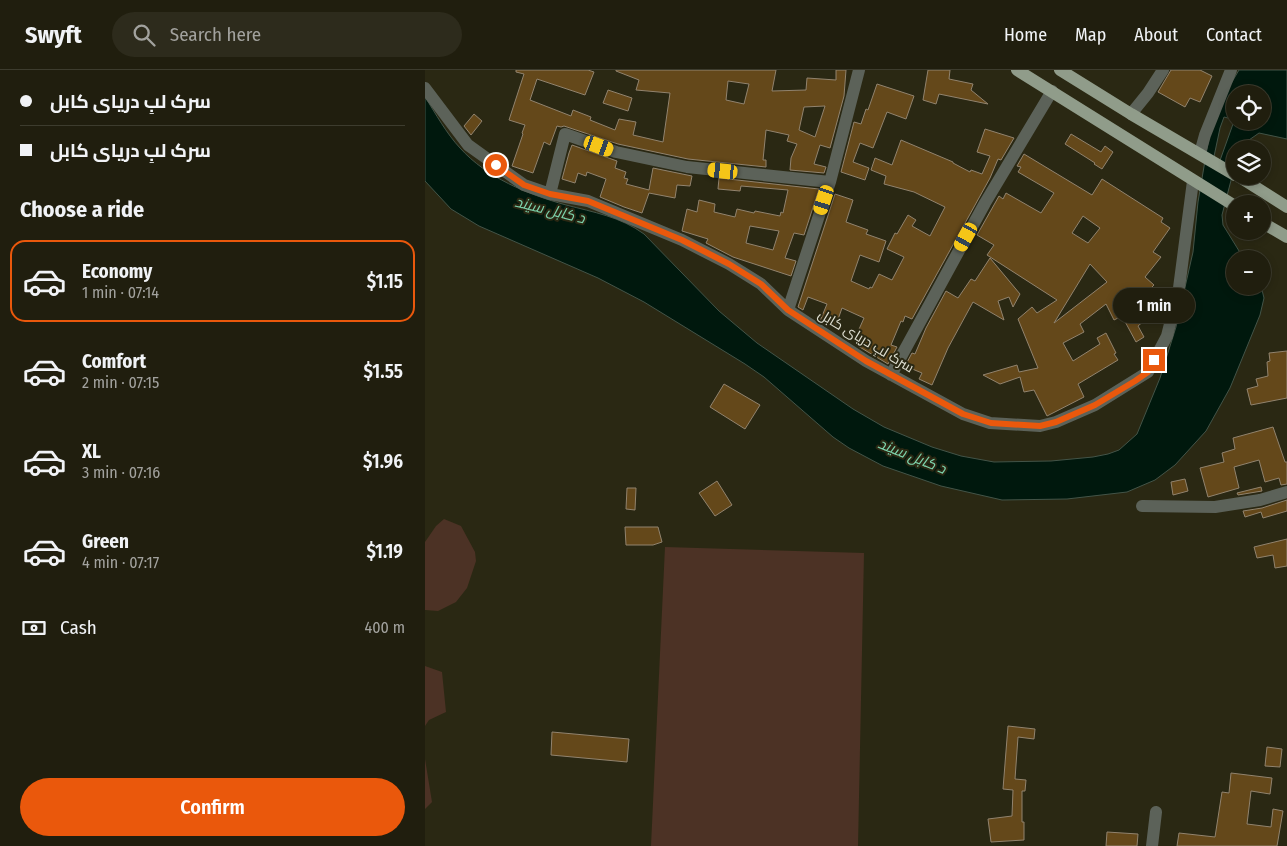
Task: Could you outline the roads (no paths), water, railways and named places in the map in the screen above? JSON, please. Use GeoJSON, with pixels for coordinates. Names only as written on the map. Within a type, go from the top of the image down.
{"type":"FeatureCollection","features":[{"type":"Feature","properties":{"kind":"main road"},"geometry":{"type":"LineString","coordinates":[[1017,70],[1226,201]]}},
{"type":"Feature","properties":{"kind":"main road"},"geometry":{"type":"LineString","coordinates":[[1060,70],[1226,169]]}},
{"type":"Feature","properties":{"kind":"main road"},"geometry":{"type":"LineString","coordinates":[[1252,185],[1287,207]]}},
{"type":"Feature","properties":{"kind":"main road"},"geometry":{"type":"LineString","coordinates":[[1271,228],[1287,238]]}},
{"type":"Feature","properties":{"kind":"street"},"geometry":{"type":"LineString","coordinates":[[788,310],[830,182],[859,70]]}},
{"type":"Feature","properties":{"kind":"street"},"geometry":{"type":"LineString","coordinates":[[1131,114],[1163,70]]}},
{"type":"Feature","properties":{"kind":"street"},"geometry":{"type":"LineString","coordinates":[[1201,154],[1205,135],[1231,70]]}},
{"type":"Feature","properties":{"kind":"street","name":"سرک لبِ دریای کابل"},"geometry":{"type":"LineString","coordinates":[[425,88],[468,145],[524,185],[550,194],[588,201],[682,240],[729,264],[761,284],[788,310],[866,361],[963,414],[991,423],[1040,426],[1056,422],[1095,405],[1148,372],[1167,336],[1179,288],[1195,182]]}},
{"type":"Feature","properties":{"kind":"street"},"geometry":{"type":"LineString","coordinates":[[891,375],[985,203],[1052,91]]}},
{"type":"Feature","properties":{"kind":"street"},"geometry":{"type":"LineString","coordinates":[[550,194],[565,134],[616,152],[687,167],[830,182]]}},
{"type":"Feature","properties":{"kind":"street"},"geometry":{"type":"LineString","coordinates":[[1142,506],[1215,507],[1260,500],[1287,492]]}},
{"type":"Feature","properties":{"kind":"street"},"geometry":{"type":"LineString","coordinates":[[1152,846],[1156,812]]}},
{"type":"Feature","properties":{"kind":"water"},"geometry":{"type":"Polygon","coordinates":[[[1239,70],[1287,70],[1287,139],[1259,133],[1249,140],[1227,140],[1231,130],[1271,130],[1271,85],[1230,85],[1239,70]]]}},
{"type":"Feature","properties":{"kind":"water","name":"د کابل سيند"},"geometry":{"type":"Polygon","coordinates":[[[1226,94],[1226,118],[1224,117],[1220,128],[1212,166],[1218,166],[1226,144],[1226,185],[1230,185],[1222,215],[1223,225],[1226,230],[1226,240],[1232,240],[1238,250],[1226,250],[1226,295],[1263,295],[1260,315],[1230,388],[1206,431],[1175,465],[1155,480],[1127,492],[1067,499],[1002,500],[941,486],[883,466],[833,437],[764,377],[745,364],[644,302],[598,278],[479,226],[451,209],[425,181],[425,97],[455,142],[482,168],[522,190],[551,201],[607,216],[635,228],[644,234],[719,311],[757,343],[853,409],[884,427],[932,447],[961,456],[994,462],[1051,461],[1108,454],[1119,450],[1137,434],[1160,378],[1176,327],[1193,252],[1198,202],[1210,131],[1226,94]]]}}]}
